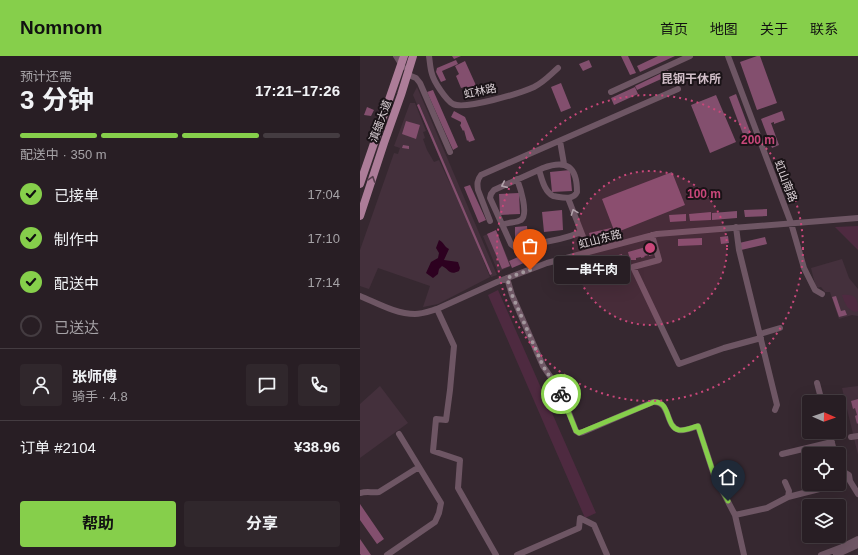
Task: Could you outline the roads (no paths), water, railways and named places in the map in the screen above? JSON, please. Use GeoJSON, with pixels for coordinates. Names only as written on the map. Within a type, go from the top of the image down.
{"type":"FeatureCollection","features":[{"type":"Feature","properties":{"kind":"main road","name":"滇缅大道"},"geometry":{"type":"LineString","coordinates":[[360,184],[404,56]]}},
{"type":"Feature","properties":{"kind":"main road","name":"滇缅大道"},"geometry":{"type":"LineString","coordinates":[[360,216],[384,142],[409,76],[414,56]]}},
{"type":"Feature","properties":{"kind":"main road"},"geometry":{"type":"LineString","coordinates":[[388,102],[393,100],[397,103],[397,106]]}},
{"type":"Feature","properties":{"kind":"street"},"geometry":{"type":"LineString","coordinates":[[396,56],[409,76],[416,78],[420,83],[450,152]]}},
{"type":"Feature","properties":{"kind":"street","name":"虹林路"},"geometry":{"type":"LineString","coordinates":[[429,56],[431,70],[435,81],[453,104],[461,105],[475,104],[530,88],[550,77],[558,68]]}},
{"type":"Feature","properties":{"kind":"street"},"geometry":{"type":"LineString","coordinates":[[610,92],[690,56]]}},
{"type":"Feature","properties":{"kind":"street","name":"虹山南路"},"geometry":{"type":"LineString","coordinates":[[728,56],[791,223],[804,268],[814,290],[822,294]]}},
{"type":"Feature","properties":{"kind":"street"},"geometry":{"type":"LineString","coordinates":[[490,222],[477,185],[478,179],[481,175],[678,89]]}},
{"type":"Feature","properties":{"kind":"street"},"geometry":{"type":"LineString","coordinates":[[560,141],[564,164]]}},
{"type":"Feature","properties":{"kind":"street"},"geometry":{"type":"LineString","coordinates":[[539,170],[550,195],[568,198],[574,197],[578,190],[573,171],[570,167],[564,164],[548,166],[539,170],[517,180],[494,190],[490,196],[511,244],[515,247],[545,243],[573,236],[581,232]]}},
{"type":"Feature","properties":{"kind":"street"},"geometry":{"type":"LineString","coordinates":[[502,225],[521,220],[524,216],[522,194],[517,180]]}},
{"type":"Feature","properties":{"kind":"street"},"geometry":{"type":"LineString","coordinates":[[568,198],[590,252]]}},
{"type":"Feature","properties":{"kind":"street","name":"虹山东路"},"geometry":{"type":"LineString","coordinates":[[360,296],[407,313],[416,314],[437,309],[507,278],[547,263],[652,235],[670,232],[858,218]]}},
{"type":"Feature","properties":{"kind":"street"},"geometry":{"type":"LineString","coordinates":[[736,227],[739,250],[777,404],[775,410]]}},
{"type":"Feature","properties":{"kind":"street"},"geometry":{"type":"LineString","coordinates":[[652,235],[659,260],[633,267],[679,364],[780,328]]}},
{"type":"Feature","properties":{"kind":"street"},"geometry":{"type":"LineString","coordinates":[[507,278],[512,295],[543,366],[561,392],[576,431],[579,433],[583,432],[654,402],[662,404],[676,429],[681,430],[698,426],[714,475],[735,515],[744,555]]}},
{"type":"Feature","properties":{"kind":"street"},"geometry":{"type":"LineString","coordinates":[[437,309],[454,346],[446,420],[436,419],[433,451],[460,460],[458,488],[496,555]]}},
{"type":"Feature","properties":{"kind":"street"},"geometry":{"type":"LineString","coordinates":[[817,383],[820,395]]}},
{"type":"Feature","properties":{"kind":"street"},"geometry":{"type":"LineString","coordinates":[[387,555],[435,522],[441,504],[399,434]]}},
{"type":"Feature","properties":{"kind":"street"},"geometry":{"type":"LineString","coordinates":[[851,437],[858,436]]}},
{"type":"Feature","properties":{"kind":"street"},"geometry":{"type":"LineString","coordinates":[[831,439],[833,447]]}},
{"type":"Feature","properties":{"kind":"street"},"geometry":{"type":"LineString","coordinates":[[782,454],[832,442]]}},
{"type":"Feature","properties":{"kind":"street"},"geometry":{"type":"LineString","coordinates":[[360,493],[379,492],[418,467]]}},
{"type":"Feature","properties":{"kind":"street"},"geometry":{"type":"LineString","coordinates":[[846,473],[849,475],[850,481],[858,494]]}},
{"type":"Feature","properties":{"kind":"street"},"geometry":{"type":"LineString","coordinates":[[846,482],[850,481]]}},
{"type":"Feature","properties":{"kind":"street"},"geometry":{"type":"LineString","coordinates":[[785,482],[789,491],[788,497]]}},
{"type":"Feature","properties":{"kind":"street"},"geometry":{"type":"LineString","coordinates":[[735,515],[766,508],[788,497],[812,491]]}},
{"type":"Feature","properties":{"kind":"street"},"geometry":{"type":"LineString","coordinates":[[517,555],[579,528],[580,518],[594,525],[607,555]]}},
{"type":"Feature","properties":{"kind":"street"},"geometry":{"type":"LineString","coordinates":[[820,555],[858,539]]}},
{"type":"Feature","properties":{"kind":"street"},"geometry":{"type":"LineString","coordinates":[[836,555],[858,544]]}},
{"type":"Feature","properties":{"kind":"place","name":"一串牛肉"},"geometry":{"type":"Point","coordinates":[530,270]}},
{"type":"Feature","properties":{"kind":"district","name":"昆钢干休所"},"geometry":{"type":"Point","coordinates":[691,79]}}]}
